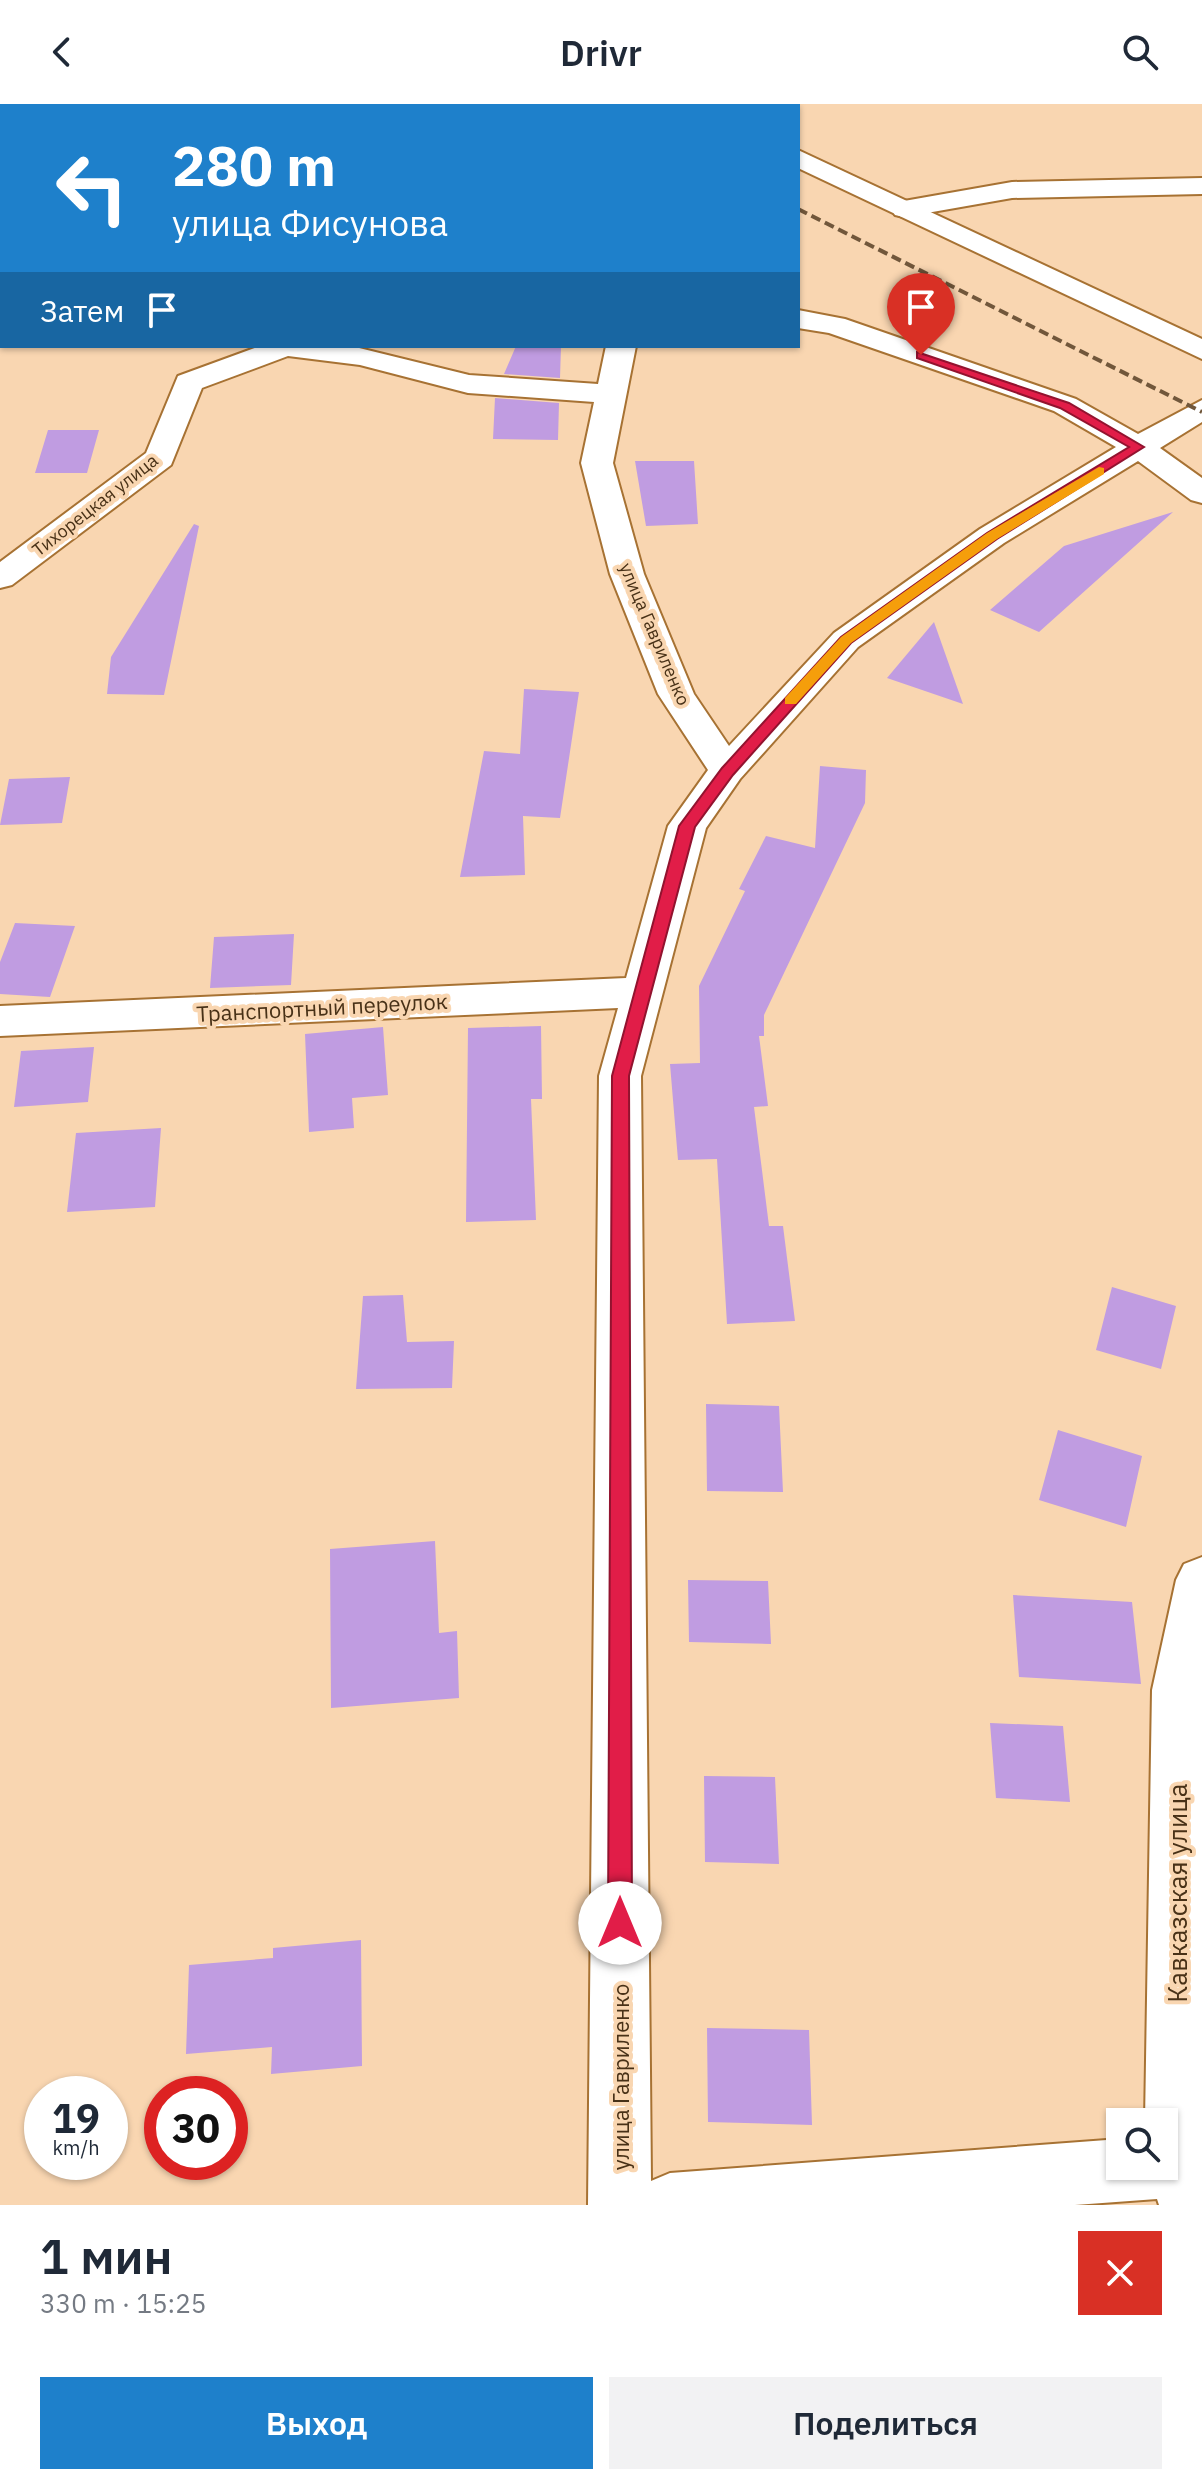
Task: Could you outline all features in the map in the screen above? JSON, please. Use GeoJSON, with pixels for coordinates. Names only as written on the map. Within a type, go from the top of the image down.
{"type":"FeatureCollection","features":[{"type":"Feature","properties":{"kind":"street"},"geometry":{"type":"LineString","coordinates":[[800,159],[1202,350]]}},
{"type":"Feature","properties":{"kind":"street"},"geometry":{"type":"LineString","coordinates":[[904,209],[1012,190],[1202,186]]}},
{"type":"Feature","properties":{"kind":"street"},"geometry":{"type":"LineString","coordinates":[[800,319],[835,325],[1065,405],[1138,447],[1202,493]]}},
{"type":"Feature","properties":{"kind":"street","name":"Тихорецкая улица"},"geometry":{"type":"LineString","coordinates":[[0,578],[160,458],[189,382],[279,348]]}},
{"type":"Feature","properties":{"kind":"street","name":"Тихорецкая улица"},"geometry":{"type":"LineString","coordinates":[[299,348],[361,356],[468,384],[613,394]]}},
{"type":"Feature","properties":{"kind":"street","name":"улица Гавриленко"},"geometry":{"type":"LineString","coordinates":[[621,348],[597,463],[627,574],[676,694],[727,771]]}},
{"type":"Feature","properties":{"kind":"street","name":"улица Гавриленко"},"geometry":{"type":"LineString","coordinates":[[620,2205],[620,1076],[645,992],[687,826],[727,771],[846,640],[992,536],[1202,409]]}},
{"type":"Feature","properties":{"kind":"street","name":"Транспортный переулок"},"geometry":{"type":"LineString","coordinates":[[0,1021],[645,992]]}},
{"type":"Feature","properties":{"kind":"street","name":"Кавказская улица"},"geometry":{"type":"LineString","coordinates":[[1183,2186],[1179,1690],[1202,1580]]}},
{"type":"Feature","properties":{"kind":"street"},"geometry":{"type":"LineString","coordinates":[[670,2205],[1183,2186]]}},
{"type":"Feature","properties":{"kind":"building"},"geometry":{"type":"Polygon","coordinates":[[[515,348],[561,348],[560,378],[504,374],[515,348]]]}},
{"type":"Feature","properties":{"kind":"building"},"geometry":{"type":"Polygon","coordinates":[[[495,398],[559,403],[558,440],[493,439],[495,398]]]}},
{"type":"Feature","properties":{"kind":"building"},"geometry":{"type":"Polygon","coordinates":[[[48,430],[99,430],[87,473],[35,473],[48,430]]]}},
{"type":"Feature","properties":{"kind":"building"},"geometry":{"type":"Polygon","coordinates":[[[635,461],[694,461],[698,524],[646,526],[635,461]]]}},
{"type":"Feature","properties":{"kind":"building"},"geometry":{"type":"Polygon","coordinates":[[[1173,512],[1039,632],[990,610],[1064,546],[1173,512]]]}},
{"type":"Feature","properties":{"kind":"building"},"geometry":{"type":"Polygon","coordinates":[[[194,524],[199,526],[164,695],[107,694],[111,657],[194,524]]]}},
{"type":"Feature","properties":{"kind":"building"},"geometry":{"type":"Polygon","coordinates":[[[934,622],[963,704],[887,678],[934,622]]]}},
{"type":"Feature","properties":{"kind":"building"},"geometry":{"type":"Polygon","coordinates":[[[524,689],[579,692],[560,818],[523,816],[525,875],[460,877],[484,751],[520,754],[524,689]]]}},
{"type":"Feature","properties":{"kind":"building"},"geometry":{"type":"Polygon","coordinates":[[[820,766],[866,770],[865,803],[764,1015],[764,1036],[759,1036],[768,1106],[754,1107],[769,1226],[783,1226],[795,1321],[727,1324],[717,1159],[678,1160],[670,1064],[700,1063],[699,986],[745,891],[739,889],[766,836],[815,848],[820,766]]]}},
{"type":"Feature","properties":{"kind":"building"},"geometry":{"type":"Polygon","coordinates":[[[70,777],[62,823],[0,825],[9,779],[70,777]]]}},
{"type":"Feature","properties":{"kind":"building"},"geometry":{"type":"Polygon","coordinates":[[[15,923],[75,926],[50,997],[0,994],[0,962],[15,923]]]}},
{"type":"Feature","properties":{"kind":"building"},"geometry":{"type":"Polygon","coordinates":[[[294,934],[291,985],[210,988],[214,937],[294,934]]]}},
{"type":"Feature","properties":{"kind":"building"},"geometry":{"type":"Polygon","coordinates":[[[541,1026],[542,1099],[531,1099],[536,1220],[466,1222],[468,1028],[541,1026]]]}},
{"type":"Feature","properties":{"kind":"building"},"geometry":{"type":"Polygon","coordinates":[[[383,1027],[388,1095],[352,1098],[354,1128],[309,1132],[305,1034],[383,1027]]]}},
{"type":"Feature","properties":{"kind":"building"},"geometry":{"type":"Polygon","coordinates":[[[94,1047],[88,1102],[14,1107],[21,1051],[94,1047]]]}},
{"type":"Feature","properties":{"kind":"building"},"geometry":{"type":"Polygon","coordinates":[[[161,1128],[155,1207],[67,1212],[76,1133],[161,1128]]]}},
{"type":"Feature","properties":{"kind":"building"},"geometry":{"type":"Polygon","coordinates":[[[1112,1287],[1176,1306],[1161,1369],[1096,1350],[1112,1287]]]}},
{"type":"Feature","properties":{"kind":"building"},"geometry":{"type":"Polygon","coordinates":[[[403,1295],[407,1342],[454,1341],[452,1388],[356,1389],[363,1296],[403,1295]]]}},
{"type":"Feature","properties":{"kind":"building"},"geometry":{"type":"Polygon","coordinates":[[[706,1404],[779,1406],[783,1492],[707,1491],[706,1404]]]}},
{"type":"Feature","properties":{"kind":"building"},"geometry":{"type":"Polygon","coordinates":[[[1058,1430],[1142,1456],[1126,1527],[1039,1500],[1058,1430]]]}},
{"type":"Feature","properties":{"kind":"building"},"geometry":{"type":"Polygon","coordinates":[[[435,1541],[439,1633],[457,1631],[459,1698],[331,1708],[330,1549],[435,1541]]]}},
{"type":"Feature","properties":{"kind":"building"},"geometry":{"type":"Polygon","coordinates":[[[688,1580],[768,1581],[771,1644],[689,1642],[688,1580]]]}},
{"type":"Feature","properties":{"kind":"building"},"geometry":{"type":"Polygon","coordinates":[[[1013,1595],[1132,1602],[1141,1684],[1019,1677],[1013,1595]]]}},
{"type":"Feature","properties":{"kind":"building"},"geometry":{"type":"Polygon","coordinates":[[[990,1723],[1063,1726],[1070,1802],[996,1798],[990,1723]]]}},
{"type":"Feature","properties":{"kind":"building"},"geometry":{"type":"Polygon","coordinates":[[[704,1776],[775,1777],[779,1864],[705,1862],[704,1776]]]}},
{"type":"Feature","properties":{"kind":"building"},"geometry":{"type":"Polygon","coordinates":[[[361,1940],[362,2066],[271,2074],[272,2047],[186,2054],[189,1965],[273,1958],[273,1948],[361,1940]]]}},
{"type":"Feature","properties":{"kind":"building"},"geometry":{"type":"Polygon","coordinates":[[[707,2028],[809,2030],[812,2125],[708,2122],[707,2028]]]}},
{"type":"Feature","properties":{"kind":"railway"},"geometry":{"type":"LineString","coordinates":[[800,210],[1202,412]]}},
{"type":"Feature","properties":{"kind":"slow traffic"},"geometry":{"type":"LineString","coordinates":[[791,701],[846,640],[992,536],[1099,471]]}},
{"type":"Feature","properties":{"kind":"route"},"geometry":{"type":"LineString","coordinates":[[620,1923],[620,1076],[645,992],[687,826],[727,771],[846,640],[992,536],[1138,447],[1065,405],[921,355]]}}]}
